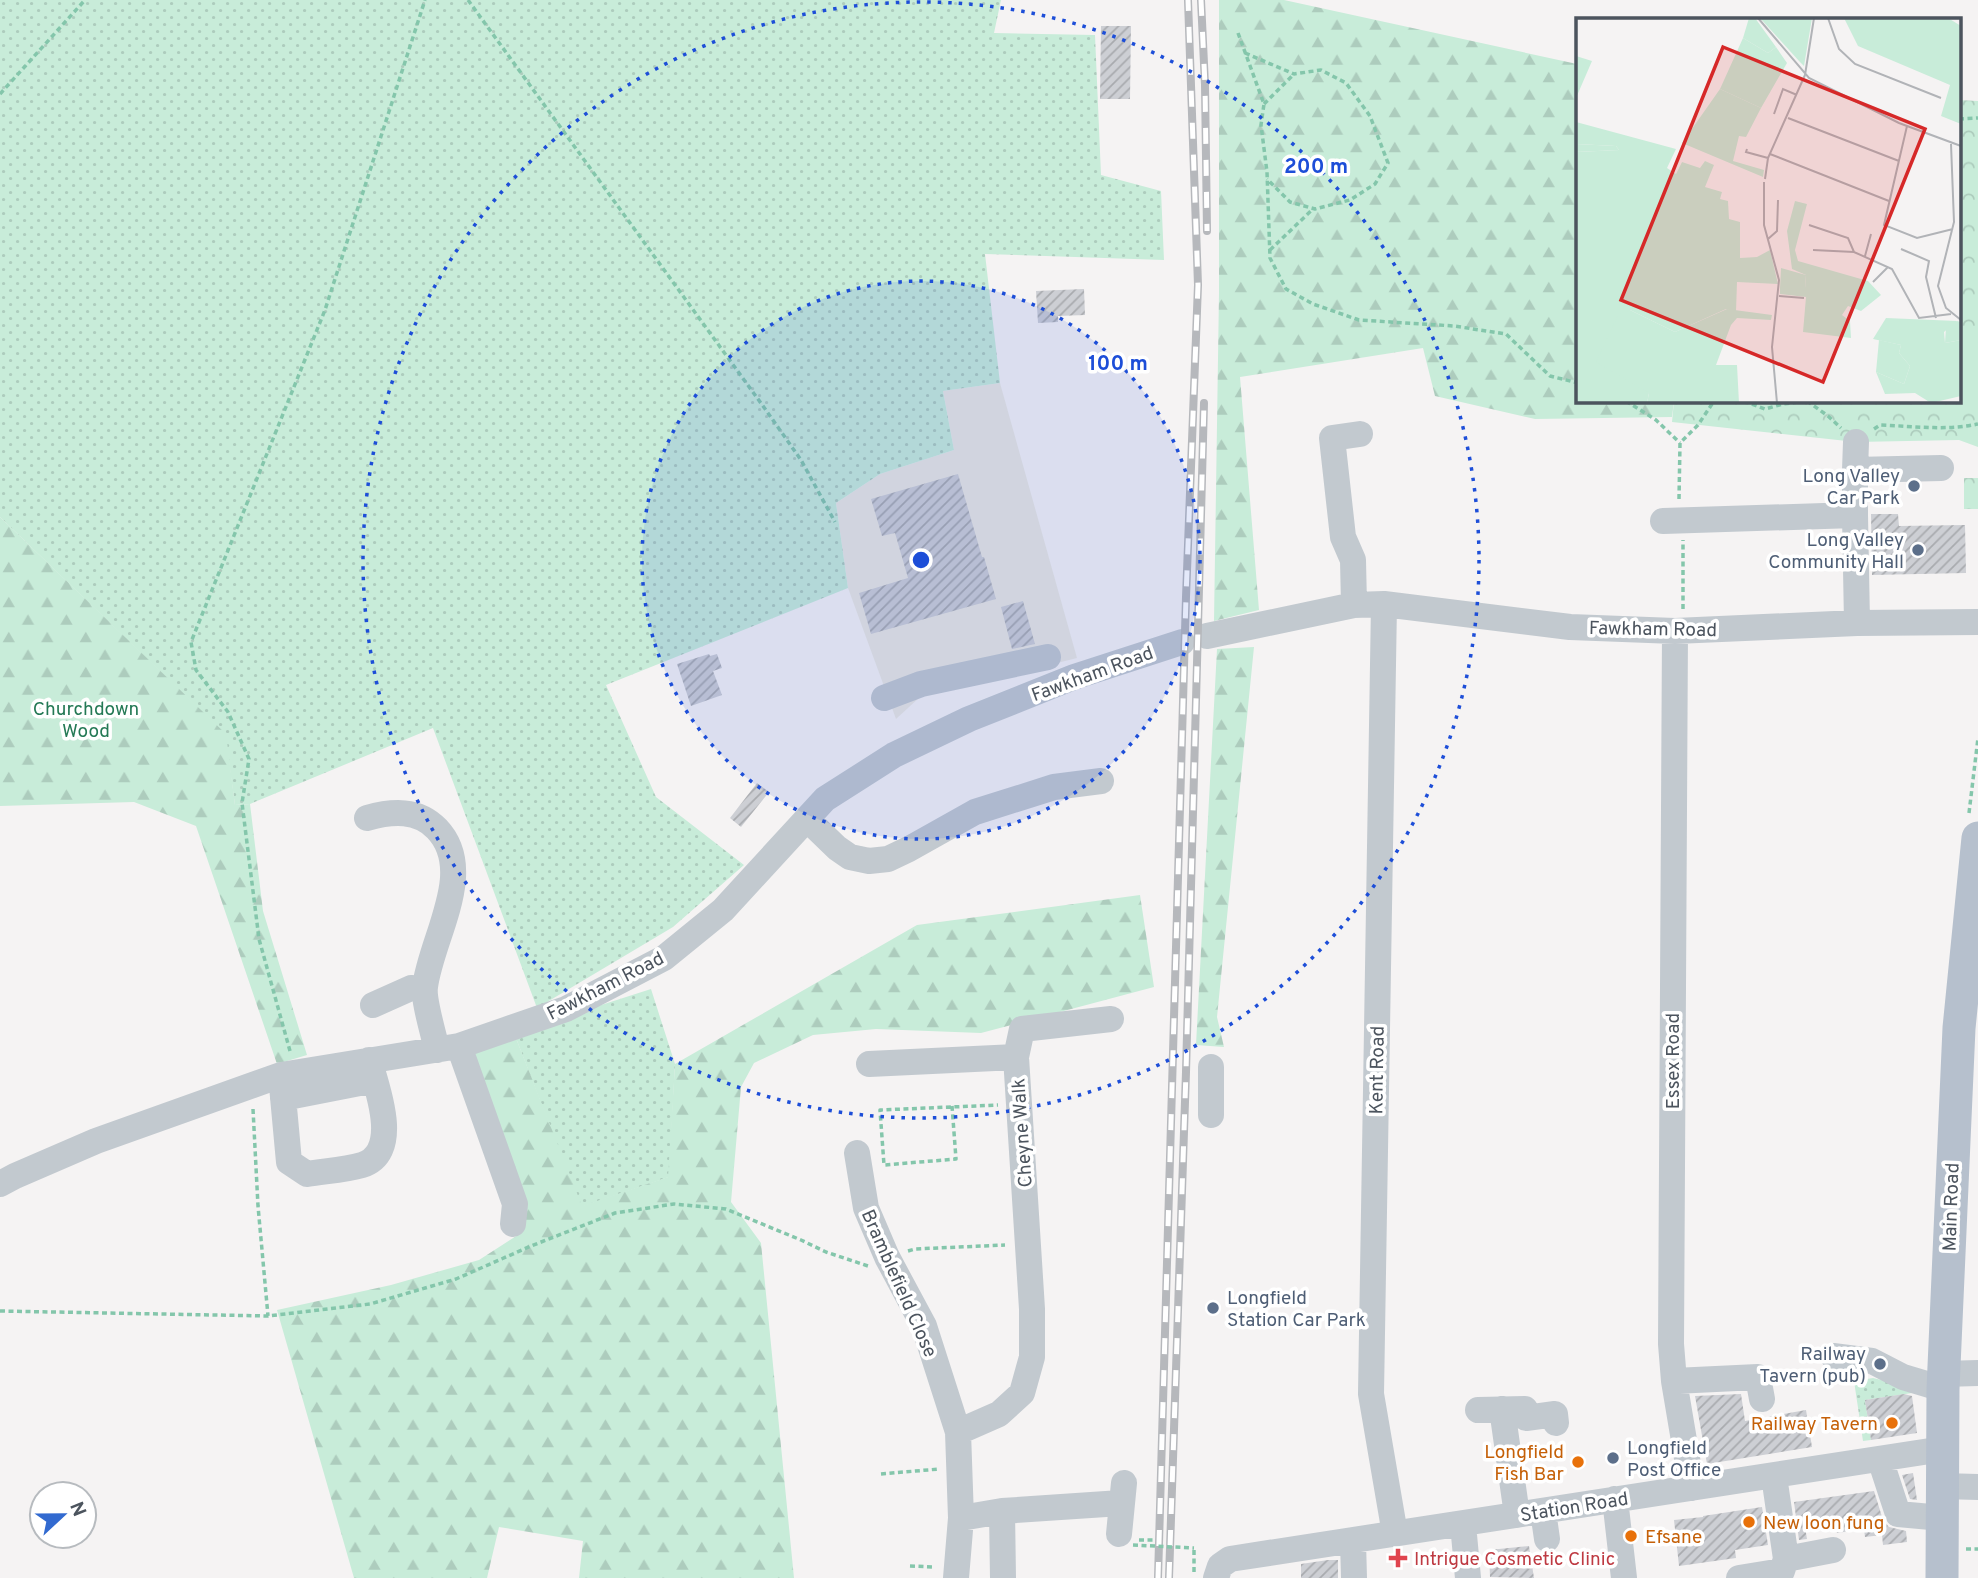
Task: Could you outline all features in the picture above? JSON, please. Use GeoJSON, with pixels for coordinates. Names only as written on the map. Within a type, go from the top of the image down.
{"type":"FeatureCollection","features":[{"type":"Feature","properties":{"kind":"main road","name":"Main Road"},"geometry":{"type":"LineString","coordinates":[[1942,1578],[1943,1381],[1959,1028],[1978,838]]}},
{"type":"Feature","properties":{"kind":"street"},"geometry":{"type":"LineString","coordinates":[[1354,605],[1353,559],[1343,537],[1332,438],[1360,434]]}},
{"type":"Feature","properties":{"kind":"street"},"geometry":{"type":"LineString","coordinates":[[1856,442],[1857,623]]}},
{"type":"Feature","properties":{"kind":"street"},"geometry":{"type":"LineString","coordinates":[[1855,470],[1941,468]]}},
{"type":"Feature","properties":{"kind":"street"},"geometry":{"type":"LineString","coordinates":[[1675,520],[1855,515]]}},
{"type":"Feature","properties":{"kind":"street","name":"Fawkham Road"},"geometry":{"type":"LineString","coordinates":[[0,1184],[96,1141],[253,1085],[372,1070],[566,1009],[664,958],[723,911],[825,799],[894,755],[969,719],[1074,677],[1194,639],[1354,605],[1384,604],[1570,627],[1679,631],[1857,623],[1978,622]]}},
{"type":"Feature","properties":{"kind":"street","name":"Kent Road"},"geometry":{"type":"LineString","coordinates":[[1384,604],[1371,1394],[1395,1534]]}},
{"type":"Feature","properties":{"kind":"street","name":"Essex Road"},"geometry":{"type":"LineString","coordinates":[[1679,631],[1671,1361],[1692,1488]]}},
{"type":"Feature","properties":{"kind":"street"},"geometry":{"type":"LineString","coordinates":[[884,698],[921,684],[1048,657]]}},
{"type":"Feature","properties":{"kind":"street"},"geometry":{"type":"LineString","coordinates":[[807,819],[850,857],[869,861],[888,859],[975,812],[1054,787],[1101,781]]}},
{"type":"Feature","properties":{"kind":"street"},"geometry":{"type":"LineString","coordinates":[[368,818],[390,812],[412,814],[431,823],[444,837],[453,854],[454,877],[424,989],[515,1204],[513,1224]]}},
{"type":"Feature","properties":{"kind":"street"},"geometry":{"type":"LineString","coordinates":[[373,1005],[411,988],[424,989]]}},
{"type":"Feature","properties":{"kind":"street"},"geometry":{"type":"LineString","coordinates":[[869,1064],[1016,1057],[1023,1029],[1111,1019]]}},
{"type":"Feature","properties":{"kind":"street","name":"Cheyne Walk"},"geometry":{"type":"LineString","coordinates":[[958,1432],[999,1414],[1021,1393],[1032,1357],[1032,1309],[1016,1057]]}},
{"type":"Feature","properties":{"kind":"street"},"geometry":{"type":"LineString","coordinates":[[1210,1067],[1211,1115]]}},
{"type":"Feature","properties":{"kind":"street"},"geometry":{"type":"LineString","coordinates":[[287,1082],[289,1162],[307,1174],[365,1164],[378,1152],[385,1134],[385,1118],[372,1070]]}},
{"type":"Feature","properties":{"kind":"street","name":"Bramblefield Close"},"geometry":{"type":"LineString","coordinates":[[857,1153],[866,1208],[924,1326],[958,1432],[961,1518],[956,1578]]}},
{"type":"Feature","properties":{"kind":"street"},"geometry":{"type":"LineString","coordinates":[[1833,1356],[1872,1361],[1903,1377],[1943,1381],[1978,1373]]}},
{"type":"Feature","properties":{"kind":"street"},"geometry":{"type":"LineString","coordinates":[[1674,1381],[1756,1376],[1759,1378],[1762,1399]]}},
{"type":"Feature","properties":{"kind":"street"},"geometry":{"type":"LineString","coordinates":[[1547,1539],[1530,1513],[1490,1410],[1525,1409],[1526,1418],[1555,1414],[1556,1423]]}},
{"type":"Feature","properties":{"kind":"street","name":"Station Road"},"geometry":{"type":"LineString","coordinates":[[1216,1578],[1220,1566],[1230,1559],[1943,1449]]}},
{"type":"Feature","properties":{"kind":"street"},"geometry":{"type":"LineString","coordinates":[[1880,1459],[1898,1514],[1942,1502],[1978,1487]]}},
{"type":"Feature","properties":{"kind":"street"},"geometry":{"type":"LineString","coordinates":[[1739,1578],[1782,1571],[1786,1559],[1774,1476]]}},
{"type":"Feature","properties":{"kind":"street"},"geometry":{"type":"LineString","coordinates":[[961,1518],[1123,1493],[1126,1539]]}},
{"type":"Feature","properties":{"kind":"street"},"geometry":{"type":"LineString","coordinates":[[1615,1499],[1624,1578]]}},
{"type":"Feature","properties":{"kind":"street"},"geometry":{"type":"LineString","coordinates":[[1002,1511],[1003,1578]]}},
{"type":"Feature","properties":{"kind":"street"},"geometry":{"type":"LineString","coordinates":[[1463,1524],[1468,1578]]}},
{"type":"Feature","properties":{"kind":"street"},"geometry":{"type":"LineString","coordinates":[[1353,1541],[1353,1578]]}},
{"type":"Feature","properties":{"kind":"street"},"geometry":{"type":"LineString","coordinates":[[1786,1559],[1833,1550]]}},
{"type":"Feature","properties":{"kind":"path"},"geometry":{"type":"LineString","coordinates":[[0,94],[85,0]]}},
{"type":"Feature","properties":{"kind":"path"},"geometry":{"type":"LineString","coordinates":[[287,1082],[259,939],[242,803],[249,758],[228,712],[196,670],[191,642],[325,310],[425,0]]}},
{"type":"Feature","properties":{"kind":"path"},"geometry":{"type":"LineString","coordinates":[[468,0],[764,405],[801,460],[835,522]]}},
{"type":"Feature","properties":{"kind":"path"},"geometry":{"type":"LineString","coordinates":[[1238,33],[1264,104],[1261,125],[1267,179],[1270,258],[1286,289],[1313,304],[1359,320],[1454,326],[1506,334],[1550,376],[1576,382]]}},
{"type":"Feature","properties":{"kind":"path"},"geometry":{"type":"LineString","coordinates":[[1245,53],[1294,74],[1321,70],[1346,83],[1370,116],[1388,163],[1375,184],[1350,200],[1314,208],[1290,202],[1267,179]]}},
{"type":"Feature","properties":{"kind":"path"},"geometry":{"type":"LineString","coordinates":[[1264,104],[1294,74]]}},
{"type":"Feature","properties":{"kind":"path"},"geometry":{"type":"LineString","coordinates":[[1960,119],[1978,118]]}},
{"type":"Feature","properties":{"kind":"path"},"geometry":{"type":"LineString","coordinates":[[1270,250],[1314,208]]}},
{"type":"Feature","properties":{"kind":"path"},"geometry":{"type":"LineString","coordinates":[[1628,402],[1657,420],[1680,443]]}},
{"type":"Feature","properties":{"kind":"path"},"geometry":{"type":"LineString","coordinates":[[1679,631],[1682,562],[1675,520],[1680,443],[1698,425],[1713,402]]}},
{"type":"Feature","properties":{"kind":"path"},"geometry":{"type":"LineString","coordinates":[[1747,402],[1765,408],[1798,402]]}},
{"type":"Feature","properties":{"kind":"path"},"geometry":{"type":"LineString","coordinates":[[1807,402],[1828,416],[1856,442],[1880,425],[1923,429],[1962,428],[1978,424]]}},
{"type":"Feature","properties":{"kind":"path"},"geometry":{"type":"LineString","coordinates":[[253,1085],[258,1206],[268,1316]]}},
{"type":"Feature","properties":{"kind":"path"},"geometry":{"type":"LineString","coordinates":[[952,1106],[956,1159],[884,1165],[880,1110],[952,1106],[1019,1104]]}},
{"type":"Feature","properties":{"kind":"path"},"geometry":{"type":"LineString","coordinates":[[0,1311],[268,1316],[370,1304],[456,1279],[615,1213],[674,1204],[726,1209],[861,1265],[892,1264],[915,1249],[1028,1245]]}},
{"type":"Feature","properties":{"kind":"path"},"geometry":{"type":"LineString","coordinates":[[881,1474],[959,1467]]}},
{"type":"Feature","properties":{"kind":"path"},"geometry":{"type":"LineString","coordinates":[[1126,1539],[1194,1548],[1193,1578]]}},
{"type":"Feature","properties":{"kind":"shaded area"},"geometry":{"type":"Polygon","coordinates":[[[1000,383],[1077,658],[920,697],[896,719],[848,588],[836,503],[880,474],[954,450],[943,391],[1000,383]]]}},
{"type":"Feature","properties":{"kind":"green space"},"geometry":{"type":"Polygon","coordinates":[[[0,0],[1001,0],[994,33],[1095,35],[1101,175],[1161,191],[1164,260],[985,254],[1000,383],[943,391],[954,450],[880,474],[836,503],[848,588],[606,685],[656,797],[744,865],[673,927],[537,1008],[433,728],[250,804],[235,805],[225,734],[0,517],[0,0]]]}},
{"type":"Feature","properties":{"kind":"green space"},"geometry":{"type":"Polygon","coordinates":[[[1219,0],[1284,0],[1576,64],[1576,402],[1674,402],[1672,417],[1535,419],[1435,396],[1423,348],[1240,377],[1259,610],[1214,621],[1219,293],[1219,0]]]}},
{"type":"Feature","properties":{"kind":"green space"},"geometry":{"type":"Polygon","coordinates":[[[1960,100],[1978,101],[1978,447],[1959,440],[1856,442],[1672,422],[1674,402],[1960,402],[1960,100]]]}},
{"type":"Feature","properties":{"kind":"green space"},"geometry":{"type":"Polygon","coordinates":[[[1960,342],[1978,343],[1978,394],[1960,394],[1960,342]]]}},
{"type":"Feature","properties":{"kind":"green space"},"geometry":{"type":"Polygon","coordinates":[[[1964,478],[1978,478],[1978,509],[1964,509],[1964,478]]]}},
{"type":"Feature","properties":{"kind":"green space","name":"Churchdown Wood"},"geometry":{"type":"Polygon","coordinates":[[[0,517],[226,734],[235,805],[250,804],[263,911],[307,1055],[277,1064],[196,826],[134,802],[0,806],[0,517]]]}},
{"type":"Feature","properties":{"kind":"green space"},"geometry":{"type":"Polygon","coordinates":[[[1254,647],[1217,1017],[1224,1047],[1196,1045],[1217,649],[1254,647]]]}},
{"type":"Feature","properties":{"kind":"green space"},"geometry":{"type":"Polygon","coordinates":[[[1140,895],[1154,987],[981,1033],[876,1029],[813,1035],[754,1063],[741,1087],[731,1202],[761,1243],[794,1578],[579,1578],[583,1541],[499,1527],[487,1578],[354,1578],[277,1310],[391,1285],[479,1260],[521,1233],[474,1053],[514,1033],[582,1206],[668,1177],[675,1064],[917,925],[1140,895]]]}},
{"type":"Feature","properties":{"kind":"green space"},"geometry":{"type":"Polygon","coordinates":[[[651,989],[675,1064],[669,1177],[581,1207],[514,1033],[651,989]]]}},
{"type":"Feature","properties":{"kind":"green space"},"geometry":{"type":"Polygon","coordinates":[[[1873,1378],[1911,1387],[1912,1393],[1865,1400],[1871,1440],[1863,1441],[1854,1381],[1873,1378]]]}},
{"type":"Feature","properties":{"kind":"building"},"geometry":{"type":"Polygon","coordinates":[[[1101,26],[1131,26],[1130,99],[1100,99],[1101,26]]]}},
{"type":"Feature","properties":{"kind":"building"},"geometry":{"type":"Polygon","coordinates":[[[1084,289],[1085,315],[1058,316],[1058,322],[1038,323],[1036,291],[1084,289]]]}},
{"type":"Feature","properties":{"kind":"building"},"geometry":{"type":"Polygon","coordinates":[[[958,474],[996,599],[871,634],[859,593],[908,578],[895,533],[882,536],[871,499],[958,474]]]}},
{"type":"Feature","properties":{"kind":"building","name":"Long Valley Community Hall"},"geometry":{"type":"Polygon","coordinates":[[[1871,514],[1898,514],[1899,526],[1965,525],[1966,573],[1872,575],[1871,514]]]}},
{"type":"Feature","properties":{"kind":"building"},"geometry":{"type":"Polygon","coordinates":[[[1023,601],[1035,644],[1012,649],[1001,607],[1023,601]]]}},
{"type":"Feature","properties":{"kind":"building"},"geometry":{"type":"Polygon","coordinates":[[[717,654],[722,668],[713,671],[722,695],[691,706],[677,664],[717,654]]]}},
{"type":"Feature","properties":{"kind":"building"},"geometry":{"type":"Polygon","coordinates":[[[757,783],[769,792],[741,827],[730,818],[757,783]]]}},
{"type":"Feature","properties":{"kind":"building"},"geometry":{"type":"Polygon","coordinates":[[[1741,1394],[1745,1421],[1806,1410],[1812,1447],[1707,1464],[1695,1396],[1741,1394]]]}},
{"type":"Feature","properties":{"kind":"building","name":"Railway Tavern"},"geometry":{"type":"Polygon","coordinates":[[[1904,1394],[1912,1396],[1917,1433],[1871,1440],[1865,1400],[1904,1394]]]}},
{"type":"Feature","properties":{"kind":"building"},"geometry":{"type":"Polygon","coordinates":[[[1913,1473],[1917,1500],[1910,1499],[1902,1475],[1913,1473]]]}},
{"type":"Feature","properties":{"kind":"building"},"geometry":{"type":"Polygon","coordinates":[[[1874,1491],[1883,1520],[1889,1527],[1906,1531],[1907,1542],[1883,1545],[1882,1535],[1865,1537],[1864,1529],[1837,1533],[1835,1521],[1805,1527],[1807,1539],[1799,1540],[1794,1502],[1874,1491]]]}},
{"type":"Feature","properties":{"kind":"building"},"geometry":{"type":"Polygon","coordinates":[[[1762,1507],[1768,1545],[1735,1550],[1736,1558],[1679,1566],[1674,1520],[1762,1507]]]}},
{"type":"Feature","properties":{"kind":"building"},"geometry":{"type":"Polygon","coordinates":[[[1529,1546],[1534,1578],[1490,1577],[1489,1550],[1529,1546]]]}},
{"type":"Feature","properties":{"kind":"building"},"geometry":{"type":"Polygon","coordinates":[[[1338,1560],[1338,1578],[1301,1578],[1301,1564],[1338,1560]]]}},
{"type":"Feature","properties":{"kind":"railway"},"geometry":{"type":"LineString","coordinates":[[1158,1578],[1186,597],[1198,285],[1188,0]]}},
{"type":"Feature","properties":{"kind":"railway"},"geometry":{"type":"LineString","coordinates":[[1201,0],[1207,231]]}},
{"type":"Feature","properties":{"kind":"railway"},"geometry":{"type":"LineString","coordinates":[[1169,1578],[1204,403]]}},
{"type":"Feature","properties":{"kind":"place","name":"Long Valley Car Park"},"geometry":{"type":"Point","coordinates":[1914,486]}},
{"type":"Feature","properties":{"kind":"place","name":"Long Valley Community Hall"},"geometry":{"type":"Point","coordinates":[1918,550]}},
{"type":"Feature","properties":{"kind":"place","name":"Longfield Station Car Park"},"geometry":{"type":"Point","coordinates":[1213,1308]}},
{"type":"Feature","properties":{"kind":"place","name":"Railway Tavern (pub)"},"geometry":{"type":"Point","coordinates":[1880,1364]}},
{"type":"Feature","properties":{"kind":"place","name":"Railway Tavern"},"geometry":{"type":"Point","coordinates":[1892,1423]}},
{"type":"Feature","properties":{"kind":"place","name":"Longfield Post Office"},"geometry":{"type":"Point","coordinates":[1613,1458]}},
{"type":"Feature","properties":{"kind":"place","name":"Longfield Fish Bar"},"geometry":{"type":"Point","coordinates":[1578,1462]}},
{"type":"Feature","properties":{"kind":"place","name":"New loon fung"},"geometry":{"type":"Point","coordinates":[1749,1522]}},
{"type":"Feature","properties":{"kind":"place","name":"Efsane"},"geometry":{"type":"Point","coordinates":[1631,1536]}},
{"type":"Feature","properties":{"kind":"place","name":"Intrigue Cosmetic Clinic"},"geometry":{"type":"Point","coordinates":[1398,1558]}}]}
